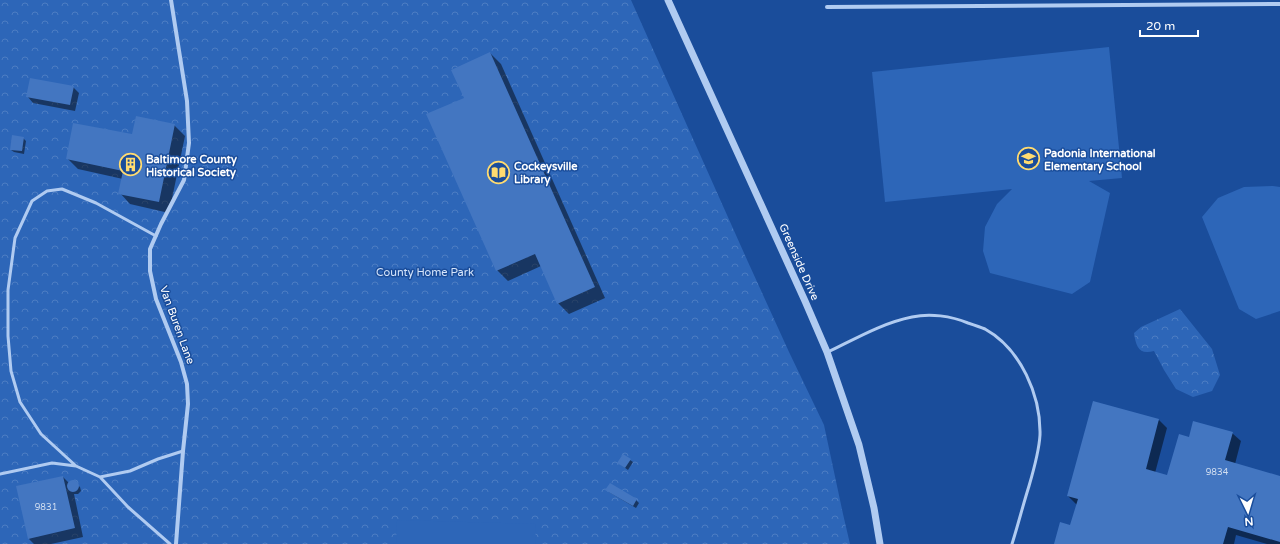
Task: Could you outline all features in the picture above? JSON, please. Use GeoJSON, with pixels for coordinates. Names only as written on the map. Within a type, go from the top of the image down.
{"type":"FeatureCollection","features":[{"type":"Feature","properties":{"kind":"street","name":"Van Buren Lane"},"geometry":{"type":"LineString","coordinates":[[171,0],[187,101],[189,143],[184,180],[150,249],[150,271],[156,299],[181,362],[188,384],[188,404],[182,451],[176,544]]}},
{"type":"Feature","properties":{"kind":"street","name":"Greenside Drive"},"geometry":{"type":"LineString","coordinates":[[668,0],[827,352],[859,445],[874,508],[880,544]]}},
{"type":"Feature","properties":{"kind":"street"},"geometry":{"type":"LineString","coordinates":[[827,7],[1280,4]]}},
{"type":"Feature","properties":{"kind":"lane"},"geometry":{"type":"LineString","coordinates":[[156,236],[96,202],[62,189],[47,191],[32,201],[15,238],[8,290],[8,336],[11,371],[20,402],[41,434],[76,466],[100,477],[128,507],[170,544]]}},
{"type":"Feature","properties":{"kind":"lane"},"geometry":{"type":"LineString","coordinates":[[827,352],[890,323],[912,317],[936,315],[959,319],[985,329],[1006,345],[1018,361],[1029,382],[1038,412],[1040,436],[1036,461],[1012,544]]}},
{"type":"Feature","properties":{"kind":"lane"},"geometry":{"type":"LineString","coordinates":[[100,477],[130,471],[182,451]]}},
{"type":"Feature","properties":{"kind":"lane"},"geometry":{"type":"LineString","coordinates":[[0,474],[52,464],[76,466]]}},
{"type":"Feature","properties":{"kind":"green space","name":"County Home Park"},"geometry":{"type":"Polygon","coordinates":[[[0,0],[631,0],[748,262],[824,425],[850,544],[0,544],[0,0]]]}},
{"type":"Feature","properties":{"kind":"green space"},"geometry":{"type":"Polygon","coordinates":[[[1109,47],[1122,178],[1089,181],[1110,193],[1090,282],[1072,294],[990,273],[983,251],[985,227],[997,204],[1012,189],[885,202],[872,72],[1109,47]]]}},
{"type":"Feature","properties":{"kind":"green space"},"geometry":{"type":"Polygon","coordinates":[[[1244,187],[1280,187],[1280,311],[1256,319],[1239,309],[1202,217],[1218,198],[1244,187]]]}},
{"type":"Feature","properties":{"kind":"green space"},"geometry":{"type":"Polygon","coordinates":[[[1180,309],[1212,349],[1220,375],[1212,391],[1193,397],[1176,389],[1154,351],[1145,352],[1139,349],[1134,333],[1141,327],[1180,309]]]}},
{"type":"Feature","properties":{"kind":"green space"},"geometry":{"type":"Polygon","coordinates":[[[397,520],[536,524],[535,544],[396,544],[397,520]]]}},
{"type":"Feature","properties":{"kind":"building","name":"Cockeysville Library"},"geometry":{"type":"Polygon","coordinates":[[[490,52],[595,287],[557,304],[535,254],[496,271],[426,114],[464,98],[451,70],[490,52]]]}},
{"type":"Feature","properties":{"kind":"building"},"geometry":{"type":"Polygon","coordinates":[[[30,78],[74,86],[70,105],[26,97],[30,78]]]}},
{"type":"Feature","properties":{"kind":"building","name":"Baltimore County Historical Society"},"geometry":{"type":"Polygon","coordinates":[[[136,116],[175,124],[159,202],[118,194],[123,171],[66,159],[73,123],[132,134],[136,116]]]}},
{"type":"Feature","properties":{"kind":"building"},"geometry":{"type":"Polygon","coordinates":[[[12,135],[24,137],[22,151],[10,150],[12,135]]]}},
{"type":"Feature","properties":{"kind":"building"},"geometry":{"type":"Polygon","coordinates":[[[1093,401],[1159,419],[1146,469],[1167,475],[1179,434],[1189,437],[1193,421],[1233,432],[1225,460],[1280,476],[1280,542],[1228,527],[1223,544],[1054,544],[1060,522],[1070,525],[1078,499],[1067,496],[1093,401]]]}},
{"type":"Feature","properties":{"kind":"building"},"geometry":{"type":"Polygon","coordinates":[[[623,454],[631,459],[625,468],[617,463],[623,454]]]}},
{"type":"Feature","properties":{"kind":"building"},"geometry":{"type":"Polygon","coordinates":[[[63,476],[75,528],[28,539],[16,486],[63,476]]]}},
{"type":"Feature","properties":{"kind":"building"},"geometry":{"type":"Polygon","coordinates":[[[73,480],[77,482],[79,486],[77,490],[73,492],[69,490],[67,486],[69,482],[73,480]]]}},
{"type":"Feature","properties":{"kind":"building"},"geometry":{"type":"Polygon","coordinates":[[[610,483],[637,499],[633,506],[605,490],[610,483]]]}},
{"type":"Feature","properties":{"kind":"place","name":"Padonia International Elementary School"},"geometry":{"type":"Point","coordinates":[1028,159]}},
{"type":"Feature","properties":{"kind":"place","name":"Baltimore County Historical Society"},"geometry":{"type":"Point","coordinates":[130,165]}},
{"type":"Feature","properties":{"kind":"place","name":"Cockeysville Library"},"geometry":{"type":"Point","coordinates":[498,172]}}]}
